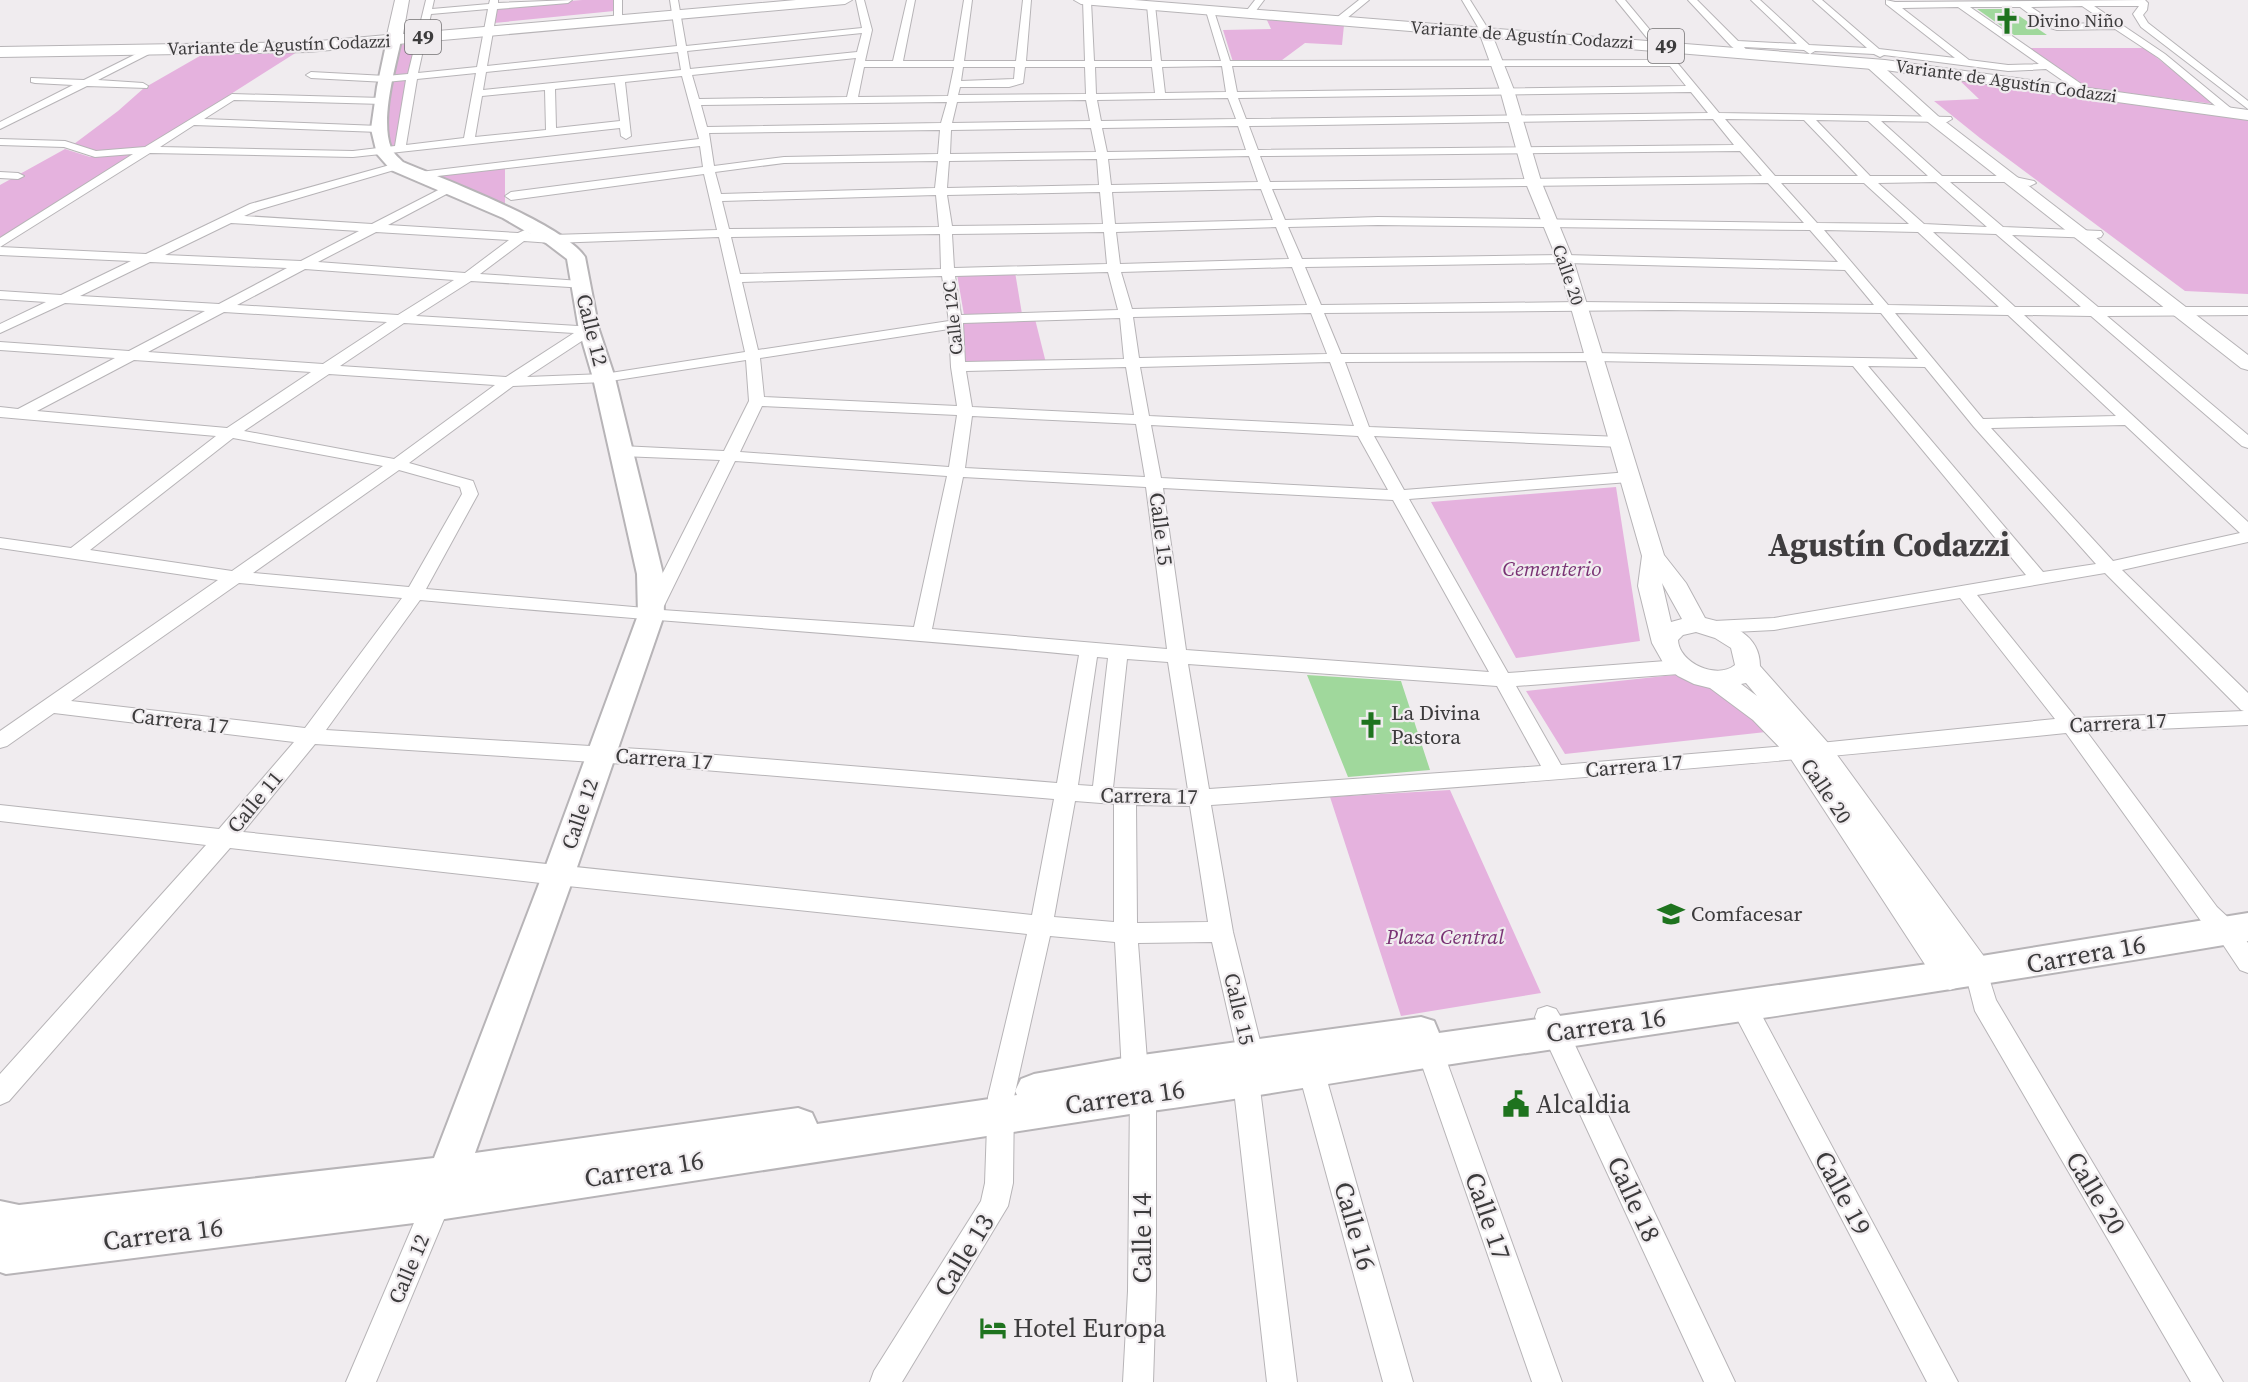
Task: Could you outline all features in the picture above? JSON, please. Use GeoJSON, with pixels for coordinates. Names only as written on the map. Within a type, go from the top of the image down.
{"type":"FeatureCollection","features":[{"type":"Feature","properties":{"kind":"main road"},"geometry":{"type":"LineString","coordinates":[[393,155],[379,129],[386,79],[402,0]]}},
{"type":"Feature","properties":{"kind":"main road","name":"Variante de Agustín Codazzi"},"geometry":{"type":"LineString","coordinates":[[4,53],[308,46],[620,20],[675,7],[845,0]]}},
{"type":"Feature","properties":{"kind":"main road","name":"Variante de Agustín Codazzi"},"geometry":{"type":"LineString","coordinates":[[1081,0],[1200,7],[1249,14],[1657,46],[1739,48],[1818,60],[1881,61],[2248,115]]}},
{"type":"Feature","properties":{"kind":"main road","name":"Calle 12"},"geometry":{"type":"LineString","coordinates":[[393,155],[420,175],[509,214],[535,235],[576,257],[589,330],[604,378],[650,574],[651,615],[558,876],[442,1188]]}},
{"type":"Feature","properties":{"kind":"main road","name":"Carrera 16"},"geometry":{"type":"LineString","coordinates":[[1248,1069],[1311,1070],[1430,1051],[1552,1024],[1743,1005],[1964,974],[2233,920]]}},
{"type":"Feature","properties":{"kind":"main road","name":"Carrera 16"},"geometry":{"type":"LineString","coordinates":[[0,1251],[18,1251],[1552,1024],[1964,974]]}},
{"type":"Feature","properties":{"kind":"main road","name":"Carrera 16"},"geometry":{"type":"LineString","coordinates":[[0,1221],[19,1224],[442,1188]]}},
{"type":"Feature","properties":{"kind":"street"},"geometry":{"type":"LineString","coordinates":[[393,155],[430,0]]}},
{"type":"Feature","properties":{"kind":"street"},"geometry":{"type":"LineString","coordinates":[[426,12],[493,3],[568,0]]}},
{"type":"Feature","properties":{"kind":"street"},"geometry":{"type":"LineString","coordinates":[[618,0],[620,20]]}},
{"type":"Feature","properties":{"kind":"street"},"geometry":{"type":"LineString","coordinates":[[852,99],[867,30],[861,0]]}},
{"type":"Feature","properties":{"kind":"street"},"geometry":{"type":"LineString","coordinates":[[897,64],[911,0]]}},
{"type":"Feature","properties":{"kind":"street","name":"Calle 12C"},"geometry":{"type":"LineString","coordinates":[[922,634],[956,472],[964,410],[941,192],[946,127],[956,84],[968,0]]}},
{"type":"Feature","properties":{"kind":"street"},"geometry":{"type":"LineString","coordinates":[[956,84],[1017,83],[1022,65],[1027,0]]}},
{"type":"Feature","properties":{"kind":"street"},"geometry":{"type":"LineString","coordinates":[[1249,14],[1260,0]]}},
{"type":"Feature","properties":{"kind":"street"},"geometry":{"type":"LineString","coordinates":[[1338,21],[1365,0]]}},
{"type":"Feature","properties":{"kind":"street","name":"Calle 20"},"geometry":{"type":"LineString","coordinates":[[1466,0],[1485,32],[1507,90],[1533,181],[1565,259],[1653,556],[1705,626]]}},
{"type":"Feature","properties":{"kind":"street"},"geometry":{"type":"LineString","coordinates":[[1620,0],[1743,148],[1849,266],[1979,424],[2109,567],[2248,705]]}},
{"type":"Feature","properties":{"kind":"street"},"geometry":{"type":"LineString","coordinates":[[1692,0],[1739,48],[1806,48],[1881,61],[1965,61],[2008,68],[2048,66]]}},
{"type":"Feature","properties":{"kind":"street"},"geometry":{"type":"LineString","coordinates":[[1755,0],[1818,60]]}},
{"type":"Feature","properties":{"kind":"street"},"geometry":{"type":"LineString","coordinates":[[1817,0],[1940,119],[2010,179],[2199,312],[2248,350]]}},
{"type":"Feature","properties":{"kind":"street","name":"Calle 15"},"geometry":{"type":"LineString","coordinates":[[1086,1],[1091,97],[1102,156],[1114,269],[1126,314],[1132,363],[1154,482],[1177,657],[1199,798],[1221,932],[1248,1069],[1282,1382]]}},
{"type":"Feature","properties":{"kind":"street"},"geometry":{"type":"LineString","coordinates":[[1956,2],[2086,92]]}},
{"type":"Feature","properties":{"kind":"street"},"geometry":{"type":"LineString","coordinates":[[2018,2],[2057,27],[2144,25]]}},
{"type":"Feature","properties":{"kind":"street"},"geometry":{"type":"LineString","coordinates":[[2080,2],[2162,56],[2229,112]]}},
{"type":"Feature","properties":{"kind":"street"},"geometry":{"type":"LineString","coordinates":[[1890,3],[2141,2],[2142,10],[2138,14],[2144,25],[2248,106]]}},
{"type":"Feature","properties":{"kind":"street"},"geometry":{"type":"LineString","coordinates":[[469,141],[493,3]]}},
{"type":"Feature","properties":{"kind":"street"},"geometry":{"type":"LineString","coordinates":[[1890,3],[1985,78]]}},
{"type":"Feature","properties":{"kind":"street"},"geometry":{"type":"LineString","coordinates":[[1151,5],[1160,96]]}},
{"type":"Feature","properties":{"kind":"street"},"geometry":{"type":"LineString","coordinates":[[651,615],[757,401],[753,357],[703,136],[686,72],[675,7]]}},
{"type":"Feature","properties":{"kind":"street"},"geometry":{"type":"LineString","coordinates":[[1200,7],[1227,65],[1232,95],[1256,154],[1266,188],[1336,358],[1364,433],[1555,773]]}},
{"type":"Feature","properties":{"kind":"street"},"geometry":{"type":"LineString","coordinates":[[311,75],[386,79],[867,30]]}},
{"type":"Feature","properties":{"kind":"street"},"geometry":{"type":"LineString","coordinates":[[0,126],[150,50]]}},
{"type":"Feature","properties":{"kind":"street"},"geometry":{"type":"LineString","coordinates":[[476,94],[863,54]]}},
{"type":"Feature","properties":{"kind":"street"},"geometry":{"type":"LineString","coordinates":[[859,64],[1671,63]]}},
{"type":"Feature","properties":{"kind":"street"},"geometry":{"type":"LineString","coordinates":[[34,80],[143,86]]}},
{"type":"Feature","properties":{"kind":"street"},"geometry":{"type":"LineString","coordinates":[[620,80],[627,150]]}},
{"type":"Feature","properties":{"kind":"street"},"geometry":{"type":"LineString","coordinates":[[550,87],[551,132]]}},
{"type":"Feature","properties":{"kind":"street"},"geometry":{"type":"LineString","coordinates":[[693,102],[1694,88]]}},
{"type":"Feature","properties":{"kind":"street"},"geometry":{"type":"LineString","coordinates":[[1,249],[190,122],[232,97],[383,101]]}},
{"type":"Feature","properties":{"kind":"street"},"geometry":{"type":"LineString","coordinates":[[510,180],[627,150],[703,136],[1095,124],[1717,116],[1940,119],[2030,183],[2181,313],[2248,364]]}},
{"type":"Feature","properties":{"kind":"street"},"geometry":{"type":"LineString","coordinates":[[1808,118],[1868,180],[2248,531]]}},
{"type":"Feature","properties":{"kind":"street"},"geometry":{"type":"LineString","coordinates":[[1871,118],[1939,179],[2248,443]]}},
{"type":"Feature","properties":{"kind":"street"},"geometry":{"type":"LineString","coordinates":[[190,122],[379,129]]}},
{"type":"Feature","properties":{"kind":"street"},"geometry":{"type":"LineString","coordinates":[[0,328],[254,207],[393,155],[469,141],[625,124]]}},
{"type":"Feature","properties":{"kind":"street"},"geometry":{"type":"LineString","coordinates":[[0,142],[65,144],[95,154],[148,150],[393,155]]}},
{"type":"Feature","properties":{"kind":"street"},"geometry":{"type":"LineString","coordinates":[[420,175],[510,180],[709,170],[784,160],[1743,148]]}},
{"type":"Feature","properties":{"kind":"street"},"geometry":{"type":"LineString","coordinates":[[0,175],[18,176]]}},
{"type":"Feature","properties":{"kind":"street"},"geometry":{"type":"LineString","coordinates":[[717,198],[1533,181],[2010,179],[2030,183]]}},
{"type":"Feature","properties":{"kind":"street"},"geometry":{"type":"LineString","coordinates":[[509,214],[510,180]]}},
{"type":"Feature","properties":{"kind":"street"},"geometry":{"type":"LineString","coordinates":[[0,425],[450,188]]}},
{"type":"Feature","properties":{"kind":"street"},"geometry":{"type":"LineString","coordinates":[[228,219],[535,235],[1110,228],[1378,221],[1921,228],[2090,234]]}},
{"type":"Feature","properties":{"kind":"street"},"geometry":{"type":"LineString","coordinates":[[73,555],[230,434],[399,320],[535,235]]}},
{"type":"Feature","properties":{"kind":"street"},"geometry":{"type":"LineString","coordinates":[[1,249],[300,265],[581,285]]}},
{"type":"Feature","properties":{"kind":"street"},"geometry":{"type":"LineString","coordinates":[[734,279],[1297,263],[1565,259],[1849,266]]}},
{"type":"Feature","properties":{"kind":"street"},"geometry":{"type":"LineString","coordinates":[[0,295],[589,330]]}},
{"type":"Feature","properties":{"kind":"street"},"geometry":{"type":"LineString","coordinates":[[0,346],[509,382],[604,378],[753,357],[956,321],[1126,314],[1580,306],[2181,313],[2248,311]]}},
{"type":"Feature","properties":{"kind":"street"},"geometry":{"type":"LineString","coordinates":[[0,741],[460,420],[509,382],[589,330]]}},
{"type":"Feature","properties":{"kind":"street"},"geometry":{"type":"LineString","coordinates":[[958,367],[1336,358],[1594,357],[1927,363]]}},
{"type":"Feature","properties":{"kind":"street"},"geometry":{"type":"LineString","coordinates":[[1858,363],[2039,579]]}},
{"type":"Feature","properties":{"kind":"street"},"geometry":{"type":"LineString","coordinates":[[757,401],[1142,419],[1364,433],[1621,442]]}},
{"type":"Feature","properties":{"kind":"street"},"geometry":{"type":"LineString","coordinates":[[0,412],[230,434],[395,464]]}},
{"type":"Feature","properties":{"kind":"street"},"geometry":{"type":"LineString","coordinates":[[1979,424],[2130,420]]}},
{"type":"Feature","properties":{"kind":"street"},"geometry":{"type":"LineString","coordinates":[[621,451],[730,456],[956,472],[1398,495],[1629,477]]}},
{"type":"Feature","properties":{"kind":"street","name":"Calle 11"},"geometry":{"type":"LineString","coordinates":[[0,1093],[224,839],[310,736],[414,593],[470,494],[467,484],[395,464]]}},
{"type":"Feature","properties":{"kind":"street"},"geometry":{"type":"LineString","coordinates":[[1774,624],[1745,657],[1736,677],[1716,680],[1697,676],[1679,667],[1668,655],[1664,643],[1668,632],[1679,626],[1774,624],[2109,567],[2248,537]]}},
{"type":"Feature","properties":{"kind":"street"},"geometry":{"type":"LineString","coordinates":[[0,543],[236,577],[651,615],[922,634],[1177,657],[1504,680],[1679,667]]}},
{"type":"Feature","properties":{"kind":"street","name":"Calle 20"},"geometry":{"type":"LineString","coordinates":[[1653,556],[1650,586],[1664,643]]}},
{"type":"Feature","properties":{"kind":"street"},"geometry":{"type":"LineString","coordinates":[[1965,592],[2071,725],[2233,920],[2248,963]]}},
{"type":"Feature","properties":{"kind":"street"},"geometry":{"type":"LineString","coordinates":[[1705,626],[1731,635],[1745,657]]}},
{"type":"Feature","properties":{"kind":"street","name":"Calle 13"},"geometry":{"type":"LineString","coordinates":[[885,1382],[994,1206],[999,1183],[1002,1106],[1041,926],[1066,793],[1089,650]]}},
{"type":"Feature","properties":{"kind":"street"},"geometry":{"type":"LineString","coordinates":[[1102,795],[1118,652]]}},
{"type":"Feature","properties":{"kind":"street","name":"Calle 20"},"geometry":{"type":"LineString","coordinates":[[1745,657],[1964,974],[2208,1382]]}},
{"type":"Feature","properties":{"kind":"street","name":"Calle 20"},"geometry":{"type":"LineString","coordinates":[[1716,680],[1810,751]]}},
{"type":"Feature","properties":{"kind":"street","name":"Carrera 17"},"geometry":{"type":"LineString","coordinates":[[50,706],[310,736],[601,755],[1066,793],[1199,798],[1555,773],[2071,725],[2248,718]]}},
{"type":"Feature","properties":{"kind":"street","name":"Calle 14"},"geometry":{"type":"LineString","coordinates":[[1125,797],[1126,933],[1139,1084],[1142,1291],[1138,1382]]}},
{"type":"Feature","properties":{"kind":"street"},"geometry":{"type":"LineString","coordinates":[[0,813],[558,876],[1041,926],[1126,933],[1221,932]]}},
{"type":"Feature","properties":{"kind":"street","name":"Calle 19"},"geometry":{"type":"LineString","coordinates":[[1743,1005],[1943,1382]]}},
{"type":"Feature","properties":{"kind":"street","name":"Calle 18"},"geometry":{"type":"LineString","coordinates":[[1552,1024],[1720,1382]]}},
{"type":"Feature","properties":{"kind":"street","name":"Calle 17"},"geometry":{"type":"LineString","coordinates":[[1430,1051],[1547,1382]]}},
{"type":"Feature","properties":{"kind":"street","name":"Calle 16"},"geometry":{"type":"LineString","coordinates":[[1311,1070],[1398,1382]]}},
{"type":"Feature","properties":{"kind":"street","name":"Calle 12"},"geometry":{"type":"LineString","coordinates":[[361,1382],[442,1188]]}},
{"type":"Feature","properties":{"kind":"green space"},"geometry":{"type":"Polygon","coordinates":[[[582,0],[614,0],[614,11],[494,23],[495,7],[582,0]]]}},
{"type":"Feature","properties":{"kind":"green space"},"geometry":{"type":"Polygon","coordinates":[[[1266,18],[1344,25],[1342,45],[1305,43],[1278,63],[1233,62],[1223,30],[1271,29],[1266,18]]]}},
{"type":"Feature","properties":{"kind":"green space"},"geometry":{"type":"Polygon","coordinates":[[[418,43],[410,75],[392,77],[399,45],[418,43]]]}},
{"type":"Feature","properties":{"kind":"green space"},"geometry":{"type":"Polygon","coordinates":[[[2030,48],[2145,48],[2214,104],[2088,88],[2030,48]]]}},
{"type":"Feature","properties":{"kind":"green space"},"geometry":{"type":"Polygon","coordinates":[[[297,52],[146,148],[99,153],[74,144],[144,88],[205,53],[297,52]]]}},
{"type":"Feature","properties":{"kind":"green space"},"geometry":{"type":"Polygon","coordinates":[[[1956,77],[2248,117],[2248,294],[2185,291],[1934,101],[1979,99],[1956,77]]]}},
{"type":"Feature","properties":{"kind":"green space"},"geometry":{"type":"Polygon","coordinates":[[[409,78],[397,148],[388,149],[385,128],[391,80],[409,78]]]}},
{"type":"Feature","properties":{"kind":"green space"},"geometry":{"type":"Polygon","coordinates":[[[65,149],[90,157],[139,153],[0,239],[0,185],[65,149]]]}},
{"type":"Feature","properties":{"kind":"green space"},"geometry":{"type":"Polygon","coordinates":[[[505,167],[505,209],[430,175],[505,167]]]}},
{"type":"Feature","properties":{"kind":"green space"},"geometry":{"type":"Polygon","coordinates":[[[1015,272],[1022,314],[964,315],[957,274],[1015,272]]]}},
{"type":"Feature","properties":{"kind":"green space"},"geometry":{"type":"Polygon","coordinates":[[[1035,319],[1046,363],[963,365],[961,322],[1035,319]]]}},
{"type":"Feature","properties":{"kind":"green space","name":"Cementerio"},"geometry":{"type":"Polygon","coordinates":[[[1616,487],[1640,641],[1516,658],[1431,502],[1616,487]]]}},
{"type":"Feature","properties":{"kind":"green space"},"geometry":{"type":"Polygon","coordinates":[[[1683,674],[1716,687],[1775,731],[1565,754],[1526,691],[1683,674]]]}},
{"type":"Feature","properties":{"kind":"green space","name":"Plaza Central"},"geometry":{"type":"Polygon","coordinates":[[[1450,790],[1541,993],[1401,1016],[1330,797],[1450,790]]]}},
{"type":"Feature","properties":{"kind":"building","name":"Divino Niño"},"geometry":{"type":"Polygon","coordinates":[[[1977,9],[2009,9],[2047,35],[2014,35],[1977,9]]]}},
{"type":"Feature","properties":{"kind":"building","name":"La Divina Pastora"},"geometry":{"type":"Polygon","coordinates":[[[1307,675],[1401,681],[1430,770],[1348,777],[1307,675]]]}},
{"type":"Feature","properties":{"kind":"place","name":"Divino Niño"},"geometry":{"type":"Point","coordinates":[2007,21]}},
{"type":"Feature","properties":{"kind":"place","name":"La Divina Pastora"},"geometry":{"type":"Point","coordinates":[1371,725]}},
{"type":"Feature","properties":{"kind":"place","name":"Comfacesar"},"geometry":{"type":"Point","coordinates":[1671,914]}},
{"type":"Feature","properties":{"kind":"place","name":"Alcaldia"},"geometry":{"type":"Point","coordinates":[1516,1104]}},
{"type":"Feature","properties":{"kind":"place","name":"Hotel Europa"},"geometry":{"type":"Point","coordinates":[993,1328]}},
{"type":"Feature","properties":{"kind":"district","name":"Agustín Codazzi"},"geometry":{"type":"Point","coordinates":[1889,544]}}]}
